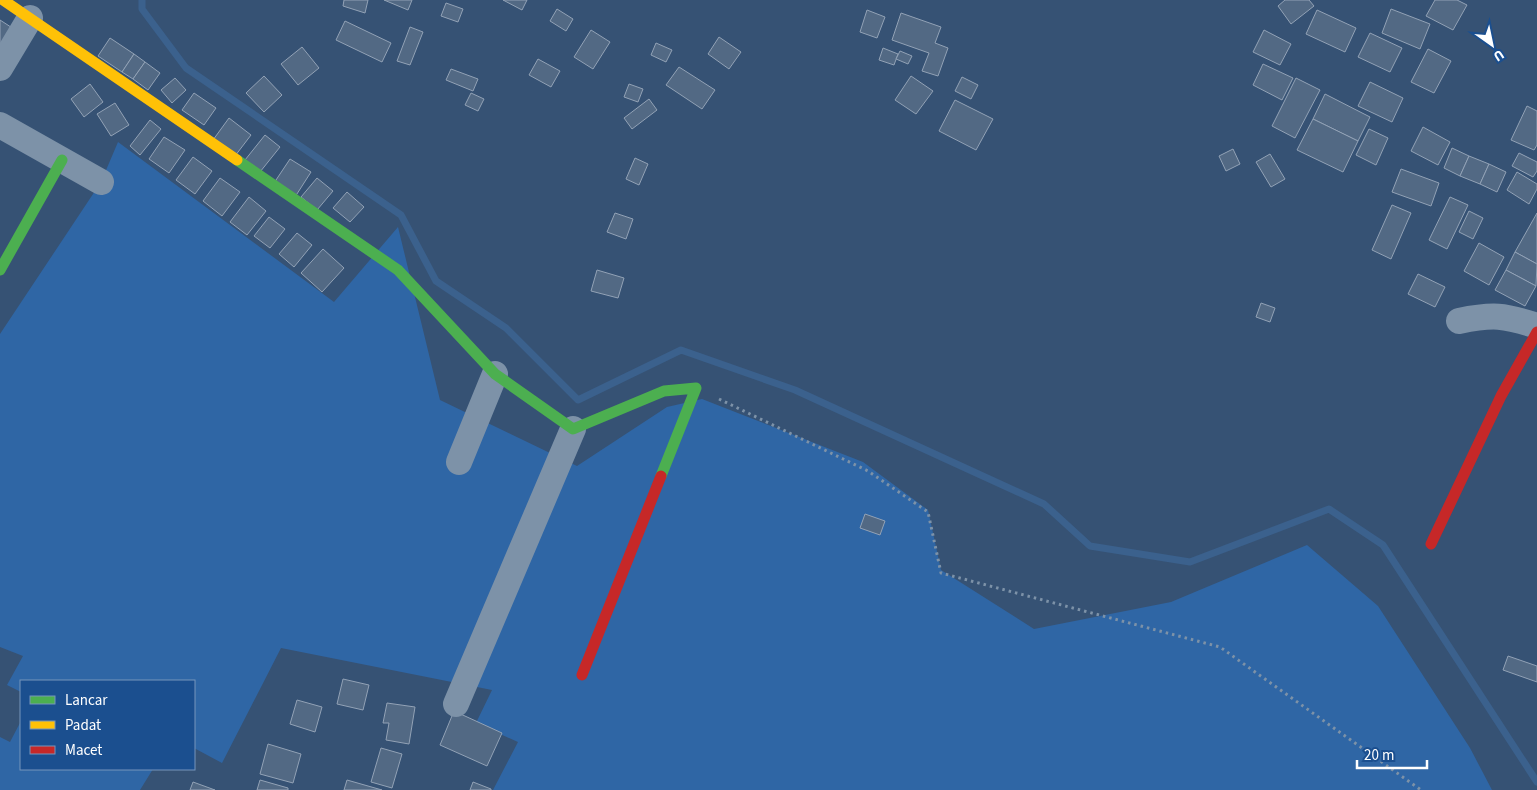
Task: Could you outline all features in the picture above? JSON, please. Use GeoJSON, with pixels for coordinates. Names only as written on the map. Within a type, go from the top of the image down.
{"type":"FeatureCollection","features":[{"type":"Feature","properties":{"kind":"street"},"geometry":{"type":"LineString","coordinates":[[3,0],[398,270],[495,374],[573,429]]}},
{"type":"Feature","properties":{"kind":"street"},"geometry":{"type":"LineString","coordinates":[[0,68],[30,18]]}},
{"type":"Feature","properties":{"kind":"street"},"geometry":{"type":"LineString","coordinates":[[0,125],[101,182]]}},
{"type":"Feature","properties":{"kind":"street"},"geometry":{"type":"LineString","coordinates":[[0,270],[62,160]]}},
{"type":"Feature","properties":{"kind":"street"},"geometry":{"type":"LineString","coordinates":[[1459,321],[1488,315],[1520,320],[1537,326]]}},
{"type":"Feature","properties":{"kind":"street"},"geometry":{"type":"LineString","coordinates":[[1431,544],[1501,396],[1537,332]]}},
{"type":"Feature","properties":{"kind":"street"},"geometry":{"type":"LineString","coordinates":[[459,462],[495,374]]}},
{"type":"Feature","properties":{"kind":"street"},"geometry":{"type":"LineString","coordinates":[[456,704],[573,429],[664,391],[696,388],[582,675]]}},
{"type":"Feature","properties":{"kind":"path"},"geometry":{"type":"LineString","coordinates":[[696,388],[868,471],[928,512],[941,573],[1220,647],[1421,790]]}},
{"type":"Feature","properties":{"kind":"shaded area"},"geometry":{"type":"Polygon","coordinates":[[[118,142],[334,302],[398,227],[440,400],[577,466],[667,407],[702,399],[863,462],[928,510],[941,570],[1034,629],[1171,602],[1307,545],[1378,606],[1470,748],[1492,790],[493,790],[518,742],[476,723],[492,690],[281,648],[222,763],[195,749],[195,680],[20,680],[20,692],[7,685],[23,656],[0,647],[0,334],[101,182],[118,142]]]}},
{"type":"Feature","properties":{"kind":"shaded area"},"geometry":{"type":"Polygon","coordinates":[[[20,723],[20,770],[152,770],[140,790],[0,790],[0,737],[10,742],[20,723]]]}},
{"type":"Feature","properties":{"kind":"building"},"geometry":{"type":"Polygon","coordinates":[[[344,0],[368,0],[365,13],[343,6],[344,0]]]}},
{"type":"Feature","properties":{"kind":"building"},"geometry":{"type":"Polygon","coordinates":[[[384,0],[412,0],[408,10],[384,0]]]}},
{"type":"Feature","properties":{"kind":"building"},"geometry":{"type":"Polygon","coordinates":[[[503,0],[527,0],[522,10],[503,0]]]}},
{"type":"Feature","properties":{"kind":"building"},"geometry":{"type":"Polygon","coordinates":[[[1285,0],[1309,0],[1314,6],[1291,24],[1278,6],[1285,0]]]}},
{"type":"Feature","properties":{"kind":"building"},"geometry":{"type":"Polygon","coordinates":[[[1435,0],[1457,0],[1467,5],[1453,30],[1426,16],[1435,0]]]}},
{"type":"Feature","properties":{"kind":"building"},"geometry":{"type":"Polygon","coordinates":[[[446,3],[463,9],[458,22],[441,16],[446,3]]]}},
{"type":"Feature","properties":{"kind":"building"},"geometry":{"type":"Polygon","coordinates":[[[557,9],[573,19],[566,31],[550,21],[557,9]]]}},
{"type":"Feature","properties":{"kind":"building"},"geometry":{"type":"Polygon","coordinates":[[[1391,9],[1430,24],[1420,49],[1382,33],[1391,9]]]}},
{"type":"Feature","properties":{"kind":"building"},"geometry":{"type":"Polygon","coordinates":[[[867,10],[885,17],[877,38],[860,32],[867,10]]]}},
{"type":"Feature","properties":{"kind":"building"},"geometry":{"type":"Polygon","coordinates":[[[1317,10],[1356,28],[1345,52],[1306,34],[1317,10]]]}},
{"type":"Feature","properties":{"kind":"building"},"geometry":{"type":"Polygon","coordinates":[[[901,13],[941,27],[935,43],[948,48],[938,76],[922,71],[929,53],[892,40],[901,13]]]}},
{"type":"Feature","properties":{"kind":"building"},"geometry":{"type":"Polygon","coordinates":[[[0,20],[17,31],[0,56],[0,20]]]}},
{"type":"Feature","properties":{"kind":"building"},"geometry":{"type":"Polygon","coordinates":[[[345,21],[391,43],[382,62],[336,40],[345,21]]]}},
{"type":"Feature","properties":{"kind":"building"},"geometry":{"type":"Polygon","coordinates":[[[410,27],[423,32],[410,65],[397,61],[410,27]]]}},
{"type":"Feature","properties":{"kind":"building"},"geometry":{"type":"Polygon","coordinates":[[[591,30],[610,42],[593,69],[574,57],[591,30]]]}},
{"type":"Feature","properties":{"kind":"building"},"geometry":{"type":"Polygon","coordinates":[[[1264,30],[1291,44],[1280,65],[1253,52],[1264,30]]]}},
{"type":"Feature","properties":{"kind":"building"},"geometry":{"type":"Polygon","coordinates":[[[1370,33],[1402,48],[1390,72],[1358,57],[1370,33]]]}},
{"type":"Feature","properties":{"kind":"building"},"geometry":{"type":"Polygon","coordinates":[[[719,37],[741,52],[729,69],[708,54],[719,37]]]}},
{"type":"Feature","properties":{"kind":"building"},"geometry":{"type":"Polygon","coordinates":[[[110,38],[134,54],[122,72],[98,56],[110,38]]]}},
{"type":"Feature","properties":{"kind":"building"},"geometry":{"type":"Polygon","coordinates":[[[656,43],[672,50],[666,62],[651,55],[656,43]]]}},
{"type":"Feature","properties":{"kind":"building"},"geometry":{"type":"Polygon","coordinates":[[[302,47],[319,68],[298,85],[281,64],[302,47]]]}},
{"type":"Feature","properties":{"kind":"building"},"geometry":{"type":"Polygon","coordinates":[[[883,48],[898,54],[894,65],[879,60],[883,48]]]}},
{"type":"Feature","properties":{"kind":"building"},"geometry":{"type":"Polygon","coordinates":[[[1428,49],[1451,61],[1434,93],[1411,82],[1428,49]]]}},
{"type":"Feature","properties":{"kind":"building"},"geometry":{"type":"Polygon","coordinates":[[[900,51],[912,56],[908,64],[896,59],[900,51]]]}},
{"type":"Feature","properties":{"kind":"building"},"geometry":{"type":"Polygon","coordinates":[[[134,54],[145,62],[133,79],[122,72],[134,54]]]}},
{"type":"Feature","properties":{"kind":"building"},"geometry":{"type":"Polygon","coordinates":[[[538,59],[560,71],[551,87],[529,75],[538,59]]]}},
{"type":"Feature","properties":{"kind":"building"},"geometry":{"type":"Polygon","coordinates":[[[145,62],[160,73],[148,90],[133,79],[145,62]]]}},
{"type":"Feature","properties":{"kind":"building"},"geometry":{"type":"Polygon","coordinates":[[[1263,64],[1293,78],[1282,100],[1253,85],[1263,64]]]}},
{"type":"Feature","properties":{"kind":"building"},"geometry":{"type":"Polygon","coordinates":[[[679,67],[715,90],[702,109],[666,85],[679,67]]]}},
{"type":"Feature","properties":{"kind":"building"},"geometry":{"type":"Polygon","coordinates":[[[451,69],[478,79],[473,91],[446,80],[451,69]]]}},
{"type":"Feature","properties":{"kind":"building"},"geometry":{"type":"Polygon","coordinates":[[[264,76],[282,95],[264,112],[246,93],[264,76]]]}},
{"type":"Feature","properties":{"kind":"building"},"geometry":{"type":"Polygon","coordinates":[[[911,76],[933,91],[916,114],[895,100],[911,76]]]}},
{"type":"Feature","properties":{"kind":"building"},"geometry":{"type":"Polygon","coordinates":[[[962,77],[978,85],[971,99],[955,91],[962,77]]]}},
{"type":"Feature","properties":{"kind":"building"},"geometry":{"type":"Polygon","coordinates":[[[175,78],[186,90],[172,103],[161,90],[175,78]]]}},
{"type":"Feature","properties":{"kind":"building"},"geometry":{"type":"Polygon","coordinates":[[[1296,78],[1320,90],[1295,138],[1272,126],[1296,78]]]}},
{"type":"Feature","properties":{"kind":"building"},"geometry":{"type":"Polygon","coordinates":[[[1370,82],[1403,98],[1392,122],[1358,106],[1370,82]]]}},
{"type":"Feature","properties":{"kind":"building"},"geometry":{"type":"Polygon","coordinates":[[[90,84],[103,102],[84,117],[71,99],[90,84]]]}},
{"type":"Feature","properties":{"kind":"building"},"geometry":{"type":"Polygon","coordinates":[[[629,84],[643,89],[638,102],[624,97],[629,84]]]}},
{"type":"Feature","properties":{"kind":"building"},"geometry":{"type":"Polygon","coordinates":[[[194,93],[216,108],[204,125],[182,110],[194,93]]]}},
{"type":"Feature","properties":{"kind":"building"},"geometry":{"type":"Polygon","coordinates":[[[471,93],[484,99],[478,111],[465,105],[471,93]]]}},
{"type":"Feature","properties":{"kind":"building"},"geometry":{"type":"Polygon","coordinates":[[[1325,94],[1370,117],[1358,141],[1313,119],[1325,94]]]}},
{"type":"Feature","properties":{"kind":"building"},"geometry":{"type":"Polygon","coordinates":[[[649,99],[657,110],[632,129],[624,118],[649,99]]]}},
{"type":"Feature","properties":{"kind":"building"},"geometry":{"type":"Polygon","coordinates":[[[955,100],[993,119],[976,150],[939,131],[955,100]]]}},
{"type":"Feature","properties":{"kind":"building"},"geometry":{"type":"Polygon","coordinates":[[[115,103],[129,125],[111,136],[97,114],[115,103]]]}},
{"type":"Feature","properties":{"kind":"building"},"geometry":{"type":"Polygon","coordinates":[[[1527,106],[1537,111],[1537,145],[1534,150],[1511,140],[1527,106]]]}},
{"type":"Feature","properties":{"kind":"building"},"geometry":{"type":"Polygon","coordinates":[[[229,118],[251,135],[235,156],[213,140],[229,118]]]}},
{"type":"Feature","properties":{"kind":"building"},"geometry":{"type":"Polygon","coordinates":[[[1313,119],[1358,141],[1343,172],[1297,150],[1313,119]]]}},
{"type":"Feature","properties":{"kind":"building"},"geometry":{"type":"Polygon","coordinates":[[[150,120],[161,129],[140,155],[130,146],[150,120]]]}},
{"type":"Feature","properties":{"kind":"building"},"geometry":{"type":"Polygon","coordinates":[[[1423,127],[1450,142],[1438,165],[1411,151],[1423,127]]]}},
{"type":"Feature","properties":{"kind":"building"},"geometry":{"type":"Polygon","coordinates":[[[1369,129],[1388,138],[1376,165],[1356,155],[1369,129]]]}},
{"type":"Feature","properties":{"kind":"building"},"geometry":{"type":"Polygon","coordinates":[[[265,135],[280,147],[260,172],[245,160],[265,135]]]}},
{"type":"Feature","properties":{"kind":"building"},"geometry":{"type":"Polygon","coordinates":[[[164,137],[185,150],[169,173],[149,159],[164,137]]]}},
{"type":"Feature","properties":{"kind":"building"},"geometry":{"type":"Polygon","coordinates":[[[1452,148],[1469,156],[1460,176],[1444,168],[1452,148]]]}},
{"type":"Feature","properties":{"kind":"building"},"geometry":{"type":"Polygon","coordinates":[[[1233,149],[1240,164],[1226,171],[1219,156],[1233,149]]]}},
{"type":"Feature","properties":{"kind":"building"},"geometry":{"type":"Polygon","coordinates":[[[1519,153],[1537,162],[1537,171],[1533,177],[1512,166],[1519,153]]]}},
{"type":"Feature","properties":{"kind":"building"},"geometry":{"type":"Polygon","coordinates":[[[1270,154],[1285,179],[1271,187],[1256,162],[1270,154]]]}},
{"type":"Feature","properties":{"kind":"building"},"geometry":{"type":"Polygon","coordinates":[[[1469,156],[1489,164],[1480,184],[1460,176],[1469,156]]]}},
{"type":"Feature","properties":{"kind":"building"},"geometry":{"type":"Polygon","coordinates":[[[193,157],[212,171],[195,194],[176,180],[193,157]]]}},
{"type":"Feature","properties":{"kind":"building"},"geometry":{"type":"Polygon","coordinates":[[[635,158],[648,164],[639,185],[626,179],[635,158]]]}},
{"type":"Feature","properties":{"kind":"building"},"geometry":{"type":"Polygon","coordinates":[[[290,159],[311,172],[295,197],[274,183],[290,159]]]}},
{"type":"Feature","properties":{"kind":"building"},"geometry":{"type":"Polygon","coordinates":[[[1489,164],[1506,172],[1497,192],[1480,184],[1489,164]]]}},
{"type":"Feature","properties":{"kind":"building"},"geometry":{"type":"Polygon","coordinates":[[[1401,169],[1439,183],[1431,206],[1392,192],[1401,169]]]}},
{"type":"Feature","properties":{"kind":"building"},"geometry":{"type":"Polygon","coordinates":[[[1517,172],[1537,184],[1537,189],[1529,204],[1507,190],[1517,172]]]}},
{"type":"Feature","properties":{"kind":"building"},"geometry":{"type":"Polygon","coordinates":[[[220,178],[240,192],[222,216],[203,201],[220,178]]]}},
{"type":"Feature","properties":{"kind":"building"},"geometry":{"type":"Polygon","coordinates":[[[317,178],[333,191],[317,210],[301,197],[317,178]]]}},
{"type":"Feature","properties":{"kind":"building"},"geometry":{"type":"Polygon","coordinates":[[[347,192],[364,207],[350,222],[333,208],[347,192]]]}},
{"type":"Feature","properties":{"kind":"building"},"geometry":{"type":"Polygon","coordinates":[[[249,197],[266,211],[247,235],[230,222],[249,197]]]}},
{"type":"Feature","properties":{"kind":"building"},"geometry":{"type":"Polygon","coordinates":[[[1450,197],[1468,205],[1447,249],[1429,240],[1450,197]]]}},
{"type":"Feature","properties":{"kind":"building"},"geometry":{"type":"Polygon","coordinates":[[[1392,205],[1411,213],[1391,259],[1372,250],[1392,205]]]}},
{"type":"Feature","properties":{"kind":"building"},"geometry":{"type":"Polygon","coordinates":[[[1469,211],[1483,218],[1473,239],[1459,232],[1469,211]]]}},
{"type":"Feature","properties":{"kind":"building"},"geometry":{"type":"Polygon","coordinates":[[[615,213],[633,219],[626,239],[607,232],[615,213]]]}},
{"type":"Feature","properties":{"kind":"building"},"geometry":{"type":"Polygon","coordinates":[[[1537,213],[1537,264],[1515,252],[1537,213]]]}},
{"type":"Feature","properties":{"kind":"building"},"geometry":{"type":"Polygon","coordinates":[[[269,217],[285,229],[270,248],[254,236],[269,217]]]}},
{"type":"Feature","properties":{"kind":"building"},"geometry":{"type":"Polygon","coordinates":[[[297,233],[312,245],[294,267],[279,254],[297,233]]]}},
{"type":"Feature","properties":{"kind":"building"},"geometry":{"type":"Polygon","coordinates":[[[1479,243],[1504,257],[1489,285],[1464,271],[1479,243]]]}},
{"type":"Feature","properties":{"kind":"building"},"geometry":{"type":"Polygon","coordinates":[[[323,249],[344,268],[322,292],[301,273],[323,249]]]}},
{"type":"Feature","properties":{"kind":"building"},"geometry":{"type":"Polygon","coordinates":[[[1515,252],[1537,264],[1536,286],[1506,270],[1515,252]]]}},
{"type":"Feature","properties":{"kind":"building"},"geometry":{"type":"Polygon","coordinates":[[[597,270],[624,278],[618,298],[591,291],[597,270]]]}},
{"type":"Feature","properties":{"kind":"building"},"geometry":{"type":"Polygon","coordinates":[[[1506,270],[1536,286],[1525,306],[1495,290],[1506,270]]]}},
{"type":"Feature","properties":{"kind":"building"},"geometry":{"type":"Polygon","coordinates":[[[1418,274],[1445,287],[1435,307],[1408,294],[1418,274]]]}},
{"type":"Feature","properties":{"kind":"building"},"geometry":{"type":"Polygon","coordinates":[[[1261,303],[1275,308],[1270,322],[1256,317],[1261,303]]]}},
{"type":"Feature","properties":{"kind":"building"},"geometry":{"type":"Polygon","coordinates":[[[865,514],[885,521],[880,535],[860,528],[865,514]]]}},
{"type":"Feature","properties":{"kind":"building"},"geometry":{"type":"Polygon","coordinates":[[[1508,656],[1537,666],[1537,682],[1503,670],[1508,656]]]}},
{"type":"Feature","properties":{"kind":"building"},"geometry":{"type":"Polygon","coordinates":[[[343,679],[369,685],[363,710],[337,704],[343,679]]]}},
{"type":"Feature","properties":{"kind":"building"},"geometry":{"type":"Polygon","coordinates":[[[297,700],[322,707],[315,732],[290,724],[297,700]]]}},
{"type":"Feature","properties":{"kind":"building"},"geometry":{"type":"Polygon","coordinates":[[[387,703],[415,707],[409,744],[386,740],[389,723],[383,723],[387,703]]]}},
{"type":"Feature","properties":{"kind":"building"},"geometry":{"type":"Polygon","coordinates":[[[454,711],[502,733],[487,766],[440,745],[454,711]]]}},
{"type":"Feature","properties":{"kind":"building"},"geometry":{"type":"Polygon","coordinates":[[[268,744],[301,754],[293,783],[260,774],[268,744]]]}},
{"type":"Feature","properties":{"kind":"building"},"geometry":{"type":"Polygon","coordinates":[[[381,748],[402,754],[392,788],[371,782],[381,748]]]}},
{"type":"Feature","properties":{"kind":"building"},"geometry":{"type":"Polygon","coordinates":[[[260,780],[288,788],[288,790],[257,790],[260,780]]]}},
{"type":"Feature","properties":{"kind":"building"},"geometry":{"type":"Polygon","coordinates":[[[347,780],[382,790],[344,790],[347,780]]]}},
{"type":"Feature","properties":{"kind":"building"},"geometry":{"type":"Polygon","coordinates":[[[193,782],[215,790],[190,790],[193,782]]]}},
{"type":"Feature","properties":{"kind":"building"},"geometry":{"type":"Polygon","coordinates":[[[473,782],[491,789],[491,790],[470,790],[473,782]]]}},
{"type":"Feature","properties":{"kind":"waterway"},"geometry":{"type":"LineString","coordinates":[[142,0],[142,9],[186,68],[401,215],[436,281],[506,328],[578,400],[681,350],[795,390],[1044,504],[1090,546],[1190,562],[1329,509],[1383,545],[1537,782]]}},
{"type":"Feature","properties":{"kind":"traffic: fast"},"geometry":{"type":"LineString","coordinates":[[0,270],[62,160]]}},
{"type":"Feature","properties":{"kind":"traffic: fast"},"geometry":{"type":"LineString","coordinates":[[237,160],[398,270],[495,374],[573,429],[664,391],[696,388],[661,476]]}},
{"type":"Feature","properties":{"kind":"traffic: slow"},"geometry":{"type":"LineString","coordinates":[[3,0],[237,160]]}},
{"type":"Feature","properties":{"kind":"traffic: jam"},"geometry":{"type":"LineString","coordinates":[[1431,544],[1501,396],[1537,332]]}},
{"type":"Feature","properties":{"kind":"traffic: jam"},"geometry":{"type":"LineString","coordinates":[[582,675],[661,476]]}}]}
